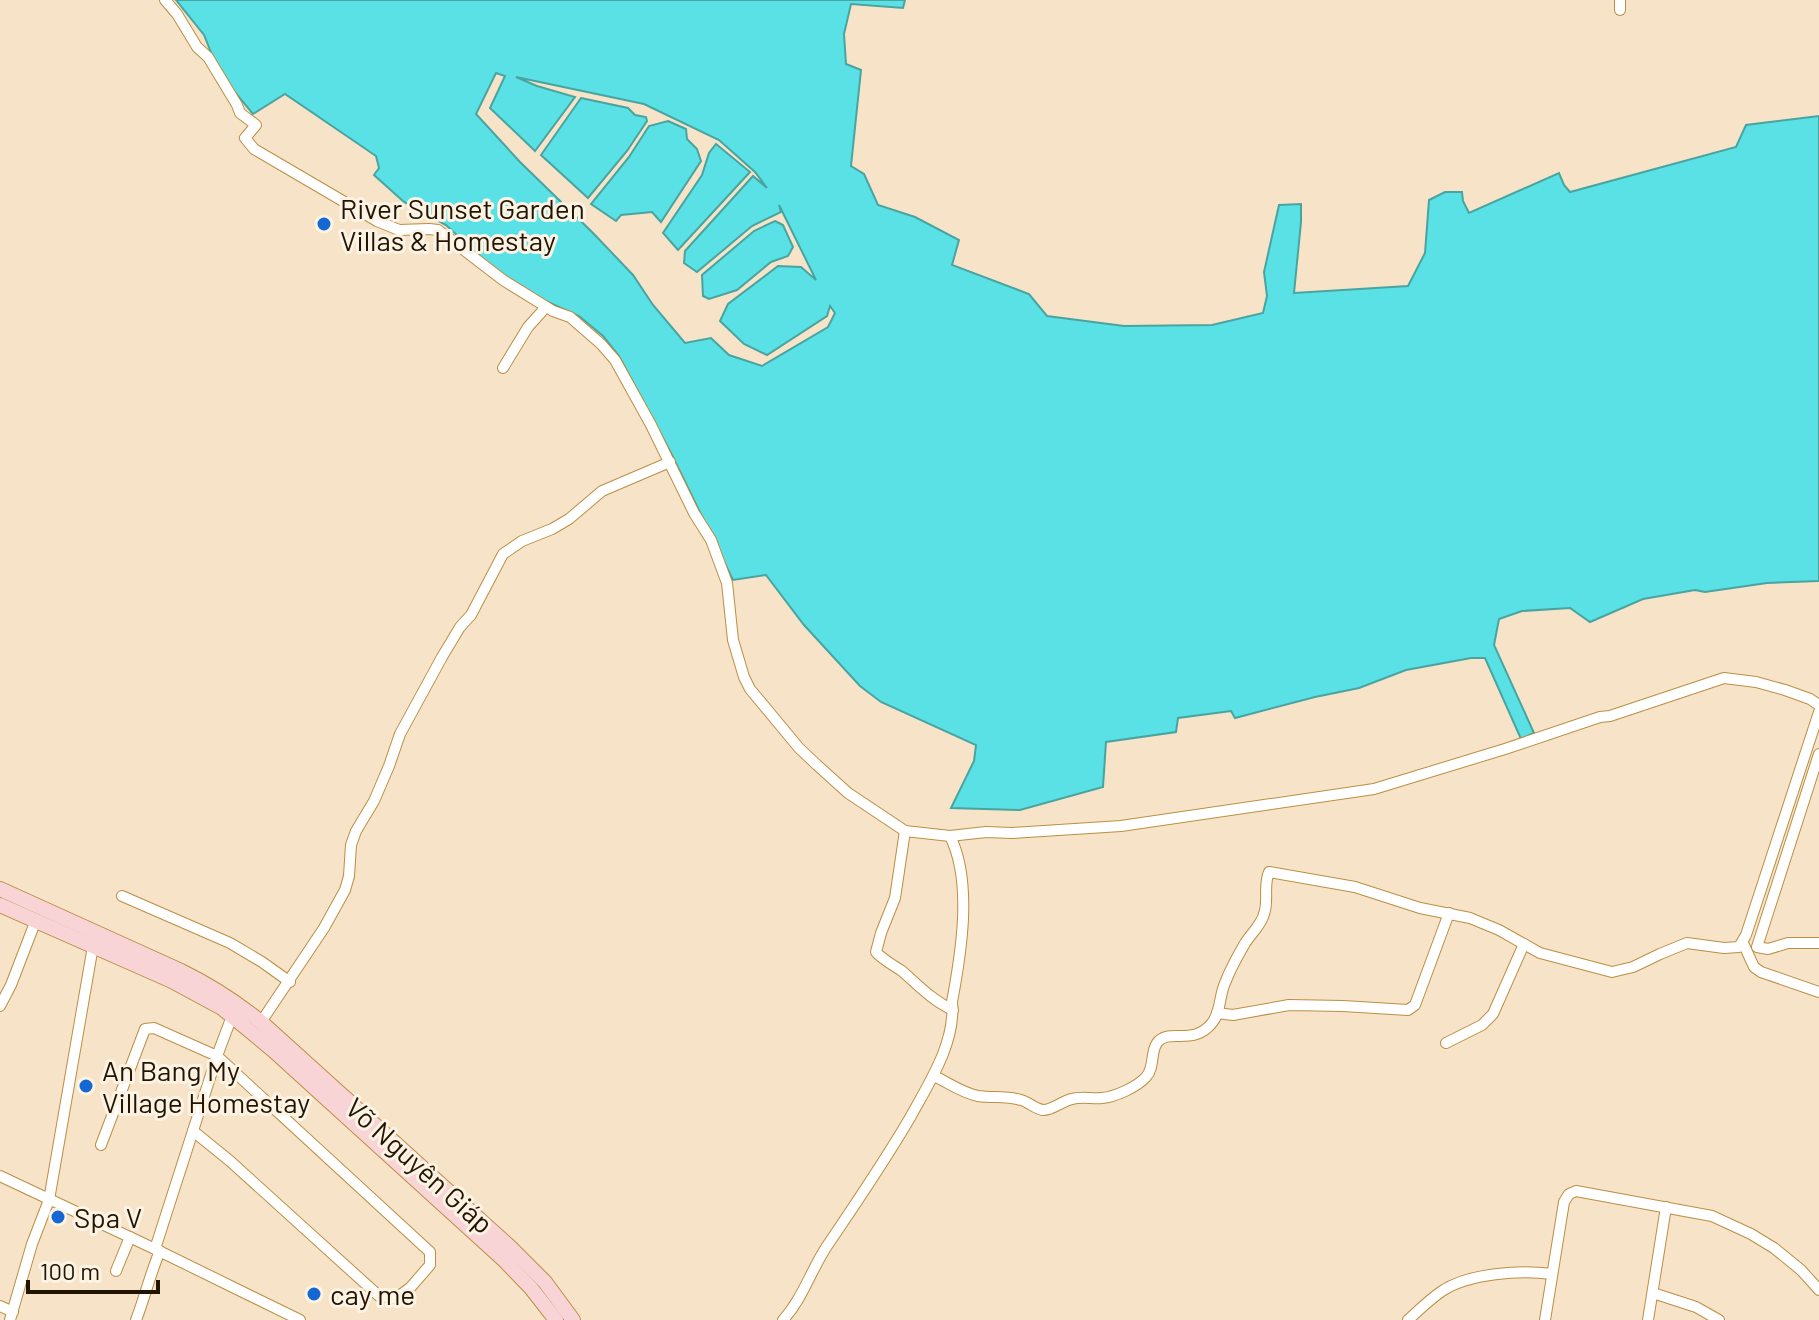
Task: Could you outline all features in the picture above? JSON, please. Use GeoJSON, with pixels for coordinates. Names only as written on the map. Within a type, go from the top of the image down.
{"type":"FeatureCollection","features":[{"type":"Feature","properties":{"kind":"main road","name":"Võ Nguyên Giáp"},"geometry":{"type":"LineString","coordinates":[[0,889],[206,984],[273,1050],[503,1259],[556,1320]]}},
{"type":"Feature","properties":{"kind":"main road","name":"Võ Nguyên Giáp"},"geometry":{"type":"LineString","coordinates":[[0,905],[261,1022],[510,1247],[545,1282],[573,1320]]}},
{"type":"Feature","properties":{"kind":"street"},"geometry":{"type":"LineString","coordinates":[[165,0],[213,65],[240,113],[256,125],[245,138],[254,149],[377,221],[399,230],[438,230],[503,280],[546,307],[570,317],[601,344],[615,360],[719,559],[727,583],[733,640],[750,689],[808,756],[848,793],[905,831],[950,836],[1151,823],[1374,789],[1724,678],[1748,680],[1785,690],[1819,705]]}},
{"type":"Feature","properties":{"kind":"street"},"geometry":{"type":"LineString","coordinates":[[503,368],[528,327],[546,307]]}},
{"type":"Feature","properties":{"kind":"street"},"geometry":{"type":"LineString","coordinates":[[261,1022],[290,982],[345,890],[356,831],[374,801],[405,725],[447,648],[471,615],[503,554],[511,547],[569,519],[602,491],[670,462]]}},
{"type":"Feature","properties":{"kind":"street"},"geometry":{"type":"LineString","coordinates":[[934,1076],[970,1094],[1021,1100],[1040,1110],[1070,1099],[1109,1097],[1137,1084],[1145,1078],[1159,1041],[1173,1035],[1198,1034],[1211,1024],[1225,982],[1264,915],[1266,876],[1269,872],[1355,887],[1420,908],[1470,918],[1540,953],[1612,972],[1633,967],[1687,943],[1733,949],[1739,947],[1743,943],[1819,712]]}},
{"type":"Feature","properties":{"kind":"street"},"geometry":{"type":"LineString","coordinates":[[1819,754],[1757,947],[1768,949],[1788,943],[1819,943]]}},
{"type":"Feature","properties":{"kind":"street"},"geometry":{"type":"LineString","coordinates":[[905,831],[895,898],[876,952],[928,995],[953,1010]]}},
{"type":"Feature","properties":{"kind":"street"},"geometry":{"type":"LineString","coordinates":[[783,1320],[799,1300],[814,1267],[895,1145],[934,1076],[947,1042],[961,953],[963,918],[959,857],[950,836]]}},
{"type":"Feature","properties":{"kind":"street"},"geometry":{"type":"LineString","coordinates":[[122,896],[230,943],[290,982]]}},
{"type":"Feature","properties":{"kind":"street"},"geometry":{"type":"LineString","coordinates":[[1217,1013],[1233,1015],[1289,1005],[1408,1010],[1415,1005],[1449,913]]}},
{"type":"Feature","properties":{"kind":"street"},"geometry":{"type":"LineString","coordinates":[[0,1006],[36,920]]}},
{"type":"Feature","properties":{"kind":"street"},"geometry":{"type":"LineString","coordinates":[[1743,943],[1757,970],[1819,992]]}},
{"type":"Feature","properties":{"kind":"street"},"geometry":{"type":"LineString","coordinates":[[1446,1043],[1482,1025],[1493,1014],[1524,944]]}},
{"type":"Feature","properties":{"kind":"street"},"geometry":{"type":"LineString","coordinates":[[0,1306],[12,1316],[32,1244],[49,1200],[93,946]]}},
{"type":"Feature","properties":{"kind":"street"},"geometry":{"type":"LineString","coordinates":[[136,1320],[217,1056],[236,1011]]}},
{"type":"Feature","properties":{"kind":"street"},"geometry":{"type":"LineString","coordinates":[[101,1145],[145,1029],[154,1028],[217,1056],[430,1252],[430,1265],[400,1296],[379,1296],[193,1131]]}},
{"type":"Feature","properties":{"kind":"street"},"geometry":{"type":"LineString","coordinates":[[0,1176],[300,1320]]}},
{"type":"Feature","properties":{"kind":"street"},"geometry":{"type":"LineString","coordinates":[[1545,1320],[1564,1202],[1569,1194],[1576,1191],[1712,1216],[1774,1248],[1819,1290]]}},
{"type":"Feature","properties":{"kind":"street"},"geometry":{"type":"LineString","coordinates":[[1648,1320],[1666,1207]]}},
{"type":"Feature","properties":{"kind":"street"},"geometry":{"type":"LineString","coordinates":[[116,1271],[130,1237]]}},
{"type":"Feature","properties":{"kind":"street"},"geometry":{"type":"LineString","coordinates":[[1408,1320],[1444,1289],[1486,1275],[1534,1271],[1552,1274]]}},
{"type":"Feature","properties":{"kind":"street"},"geometry":{"type":"LineString","coordinates":[[1653,1293],[1696,1307],[1719,1320]]}},
{"type":"Feature","properties":{"kind":"water"},"geometry":{"type":"Polygon","coordinates":[[[176,0],[905,0],[903,8],[851,4],[844,34],[846,64],[861,70],[851,166],[864,174],[878,205],[915,217],[959,240],[952,265],[1029,294],[1047,316],[1124,326],[1212,325],[1263,313],[1267,296],[1264,272],[1279,205],[1301,204],[1294,293],[1408,286],[1425,253],[1429,200],[1445,192],[1462,192],[1469,213],[1559,173],[1570,192],[1736,147],[1746,125],[1819,116],[1819,581],[1767,583],[1705,592],[1695,590],[1643,599],[1590,622],[1570,608],[1522,611],[1499,619],[1494,645],[1534,733],[1521,739],[1485,658],[1471,658],[1406,670],[1359,688],[1235,718],[1231,711],[1178,718],[1176,732],[1106,742],[1103,787],[1020,810],[951,808],[974,761],[976,745],[881,702],[860,686],[804,625],[766,575],[733,580],[672,455],[619,356],[603,336],[579,316],[524,291],[486,262],[446,225],[404,202],[374,175],[379,168],[376,156],[285,94],[253,114],[216,65],[204,35],[176,0]],[[496,73],[476,114],[633,275],[685,343],[711,338],[729,355],[762,366],[828,327],[835,313],[830,306],[827,316],[767,355],[744,344],[720,321],[728,304],[778,266],[801,267],[816,280],[779,205],[781,212],[752,226],[697,272],[684,263],[685,251],[753,176],[767,188],[755,172],[719,140],[644,104],[516,77],[575,97],[535,151],[490,108],[505,76],[496,73]]]}},
{"type":"Feature","properties":{"kind":"water"},"geometry":{"type":"Polygon","coordinates":[[[581,98],[628,108],[635,115],[646,117],[647,121],[588,198],[541,155],[581,98]]]}},
{"type":"Feature","properties":{"kind":"water"},"geometry":{"type":"Polygon","coordinates":[[[668,121],[686,129],[687,139],[697,149],[701,161],[661,222],[652,212],[621,215],[616,221],[591,204],[629,157],[649,126],[668,121]]]}},
{"type":"Feature","properties":{"kind":"water"},"geometry":{"type":"Polygon","coordinates":[[[716,144],[750,172],[678,250],[663,233],[702,175],[709,153],[716,144]]]}},
{"type":"Feature","properties":{"kind":"water"},"geometry":{"type":"Polygon","coordinates":[[[775,221],[783,225],[793,247],[788,256],[771,262],[737,290],[709,299],[703,296],[702,275],[754,231],[775,221]]]}},
{"type":"Feature","properties":{"kind":"place","name":"River Sunset Garden Villas & Homestay"},"geometry":{"type":"Point","coordinates":[324,224]}},
{"type":"Feature","properties":{"kind":"place","name":"An Bang My Village Homestay"},"geometry":{"type":"Point","coordinates":[86,1086]}},
{"type":"Feature","properties":{"kind":"place","name":"Spa V"},"geometry":{"type":"Point","coordinates":[58,1217]}},
{"type":"Feature","properties":{"kind":"place","name":"cay me"},"geometry":{"type":"Point","coordinates":[314,1294]}}]}
